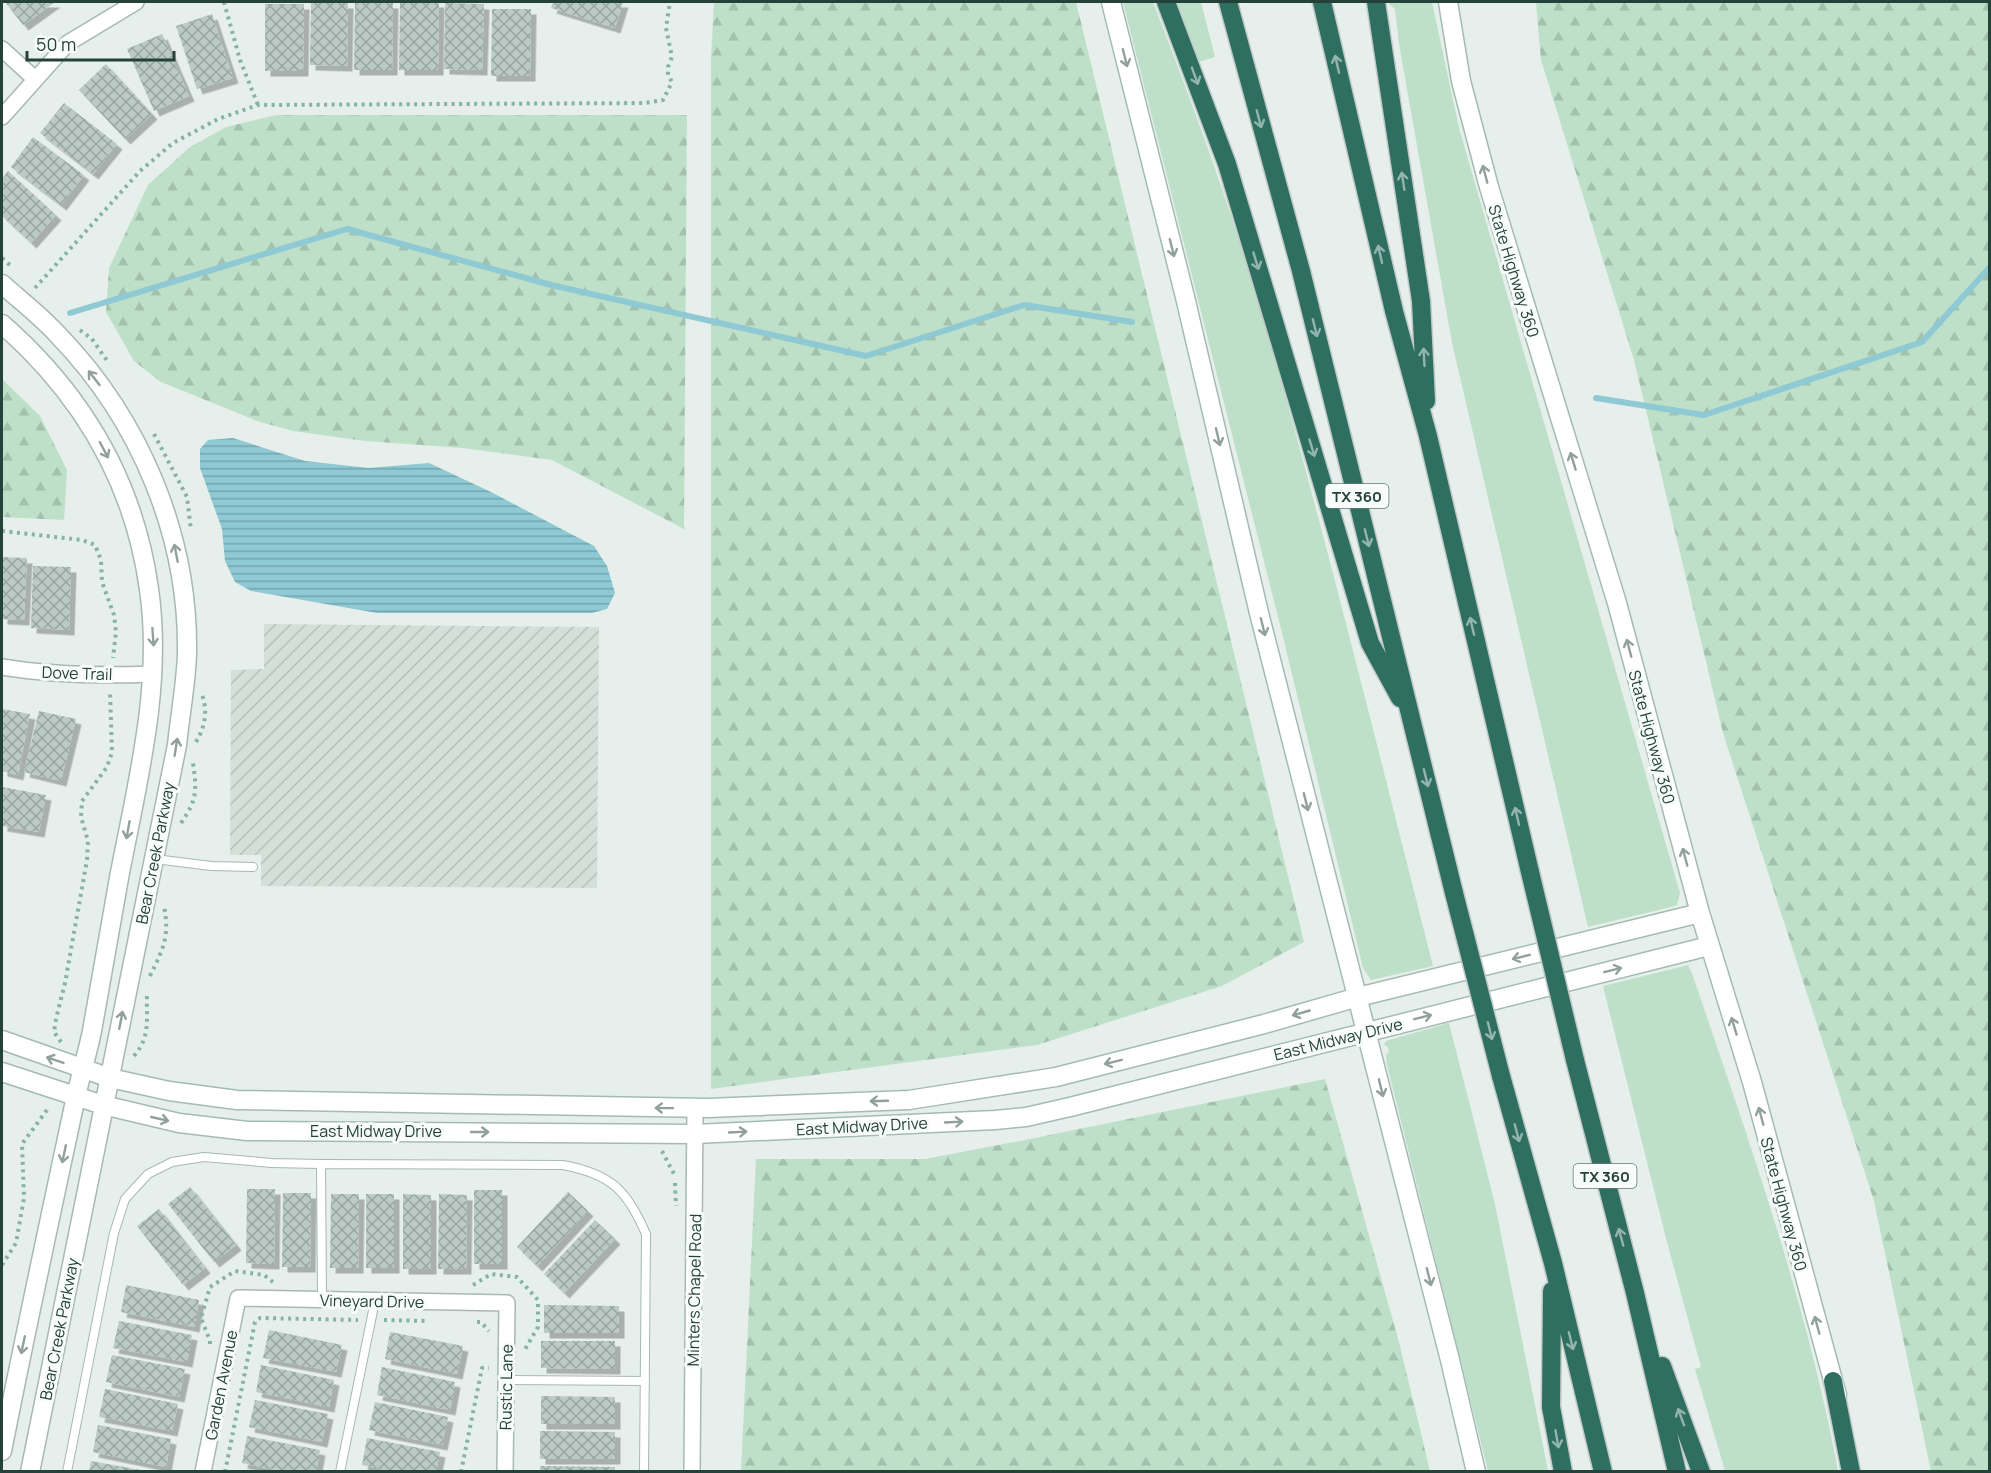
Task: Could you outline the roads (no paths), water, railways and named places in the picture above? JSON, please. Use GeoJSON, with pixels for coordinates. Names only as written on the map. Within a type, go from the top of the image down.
{"type":"FeatureCollection","features":[{"type":"Feature","properties":{"kind":"highway"},"geometry":{"type":"LineString","coordinates":[[1166,2],[1227,164],[1370,643],[1412,721]]}},
{"type":"Feature","properties":{"kind":"highway","name":"TX 360"},"geometry":{"type":"LineString","coordinates":[[1228,2],[1301,271],[1454,893],[1501,1076],[1553,1263],[1603,1472]]}},
{"type":"Feature","properties":{"kind":"highway","name":"TX 360"},"geometry":{"type":"LineString","coordinates":[[1322,2],[1394,311],[1428,436],[1575,1060],[1635,1293],[1677,1472]]}},
{"type":"Feature","properties":{"kind":"highway"},"geometry":{"type":"LineString","coordinates":[[1376,2],[1421,301],[1428,436]]}},
{"type":"Feature","properties":{"kind":"highway"},"geometry":{"type":"LineString","coordinates":[[1553,1263],[1551,1407],[1563,1472]]}},
{"type":"Feature","properties":{"kind":"highway"},"geometry":{"type":"LineString","coordinates":[[1635,1293],[1701,1472]]}},
{"type":"Feature","properties":{"kind":"highway"},"geometry":{"type":"LineString","coordinates":[[1833,1381],[1851,1472]]}},
{"type":"Feature","properties":{"kind":"main road"},"geometry":{"type":"LineString","coordinates":[[1111,2],[1185,297],[1262,624],[1367,1031],[1476,1472]]}},
{"type":"Feature","properties":{"kind":"main road","name":"State Highway 360"},"geometry":{"type":"LineString","coordinates":[[1448,2],[1461,81],[1489,187],[1617,603],[1709,946],[1752,1082],[1859,1472]]}},
{"type":"Feature","properties":{"kind":"main road","name":"Bear Creek Parkway"},"geometry":{"type":"LineString","coordinates":[[2,284],[59,335],[118,411],[142,455],[160,495],[175,546],[183,592],[187,654],[177,745],[30,1472]]}},
{"type":"Feature","properties":{"kind":"main road","name":"Bear Creek Parkway"},"geometry":{"type":"LineString","coordinates":[[2,324],[19,339],[78,404],[123,486],[137,533],[149,588],[153,644],[151,702],[91,1034],[2,1451]]}},
{"type":"Feature","properties":{"kind":"main road","name":"East Midway Drive"},"geometry":{"type":"LineString","coordinates":[[2,1040],[110,1078],[169,1091],[237,1100],[695,1108],[909,1100],[1056,1077],[1264,1024],[1358,997],[1700,913]]}},
{"type":"Feature","properties":{"kind":"main road","name":"East Midway Drive"},"geometry":{"type":"LineString","coordinates":[[2,1072],[103,1105],[179,1123],[247,1131],[695,1134],[995,1120],[1026,1117],[1709,946]]}},
{"type":"Feature","properties":{"kind":"street"},"geometry":{"type":"LineString","coordinates":[[2,117],[68,43],[136,2]]}},
{"type":"Feature","properties":{"kind":"street"},"geometry":{"type":"LineString","coordinates":[[2,49],[36,78]]}},
{"type":"Feature","properties":{"kind":"street","name":"Dove Trail"},"geometry":{"type":"LineString","coordinates":[[2,667],[29,672],[108,676],[152,674]]}},
{"type":"Feature","properties":{"kind":"street","name":"Minters Chapel Road"},"geometry":{"type":"LineString","coordinates":[[692,1472],[695,1108]]}},
{"type":"Feature","properties":{"kind":"street","name":"Vineyard Drive"},"geometry":{"type":"LineString","coordinates":[[238,1298],[507,1303]]}},
{"type":"Feature","properties":{"kind":"street","name":"Garden Avenue"},"geometry":{"type":"LineString","coordinates":[[203,1472],[238,1298]]}},
{"type":"Feature","properties":{"kind":"street","name":"Rustic Lane"},"geometry":{"type":"LineString","coordinates":[[505,1472],[507,1303]]}},
{"type":"Feature","properties":{"kind":"lane"},"geometry":{"type":"LineString","coordinates":[[154,859],[211,866],[253,867]]}},
{"type":"Feature","properties":{"kind":"lane"},"geometry":{"type":"LineString","coordinates":[[67,1472],[114,1233],[125,1199],[148,1174],[172,1162],[204,1157],[272,1163],[563,1165],[589,1170],[614,1184],[635,1208],[646,1234],[644,1472]]}},
{"type":"Feature","properties":{"kind":"lane"},"geometry":{"type":"LineString","coordinates":[[321,1164],[322,1300]]}},
{"type":"Feature","properties":{"kind":"lane"},"geometry":{"type":"LineString","coordinates":[[340,1472],[375,1301]]}},
{"type":"Feature","properties":{"kind":"lane"},"geometry":{"type":"LineString","coordinates":[[506,1380],[645,1382]]}},
{"type":"Feature","properties":{"kind":"water"},"geometry":{"type":"Polygon","coordinates":[[[233,438],[305,461],[369,468],[429,463],[491,492],[594,546],[607,566],[615,593],[607,609],[592,613],[377,613],[251,591],[235,582],[225,561],[222,529],[200,468],[200,449],[208,440],[233,438]]]}},
{"type":"Feature","properties":{"kind":"waterway"},"geometry":{"type":"LineString","coordinates":[[70,313],[347,229],[551,285],[866,356],[1024,305],[1132,322]]}},
{"type":"Feature","properties":{"kind":"waterway"},"geometry":{"type":"LineString","coordinates":[[1596,398],[1704,415],[1922,342],[1990,267]]}}]}
